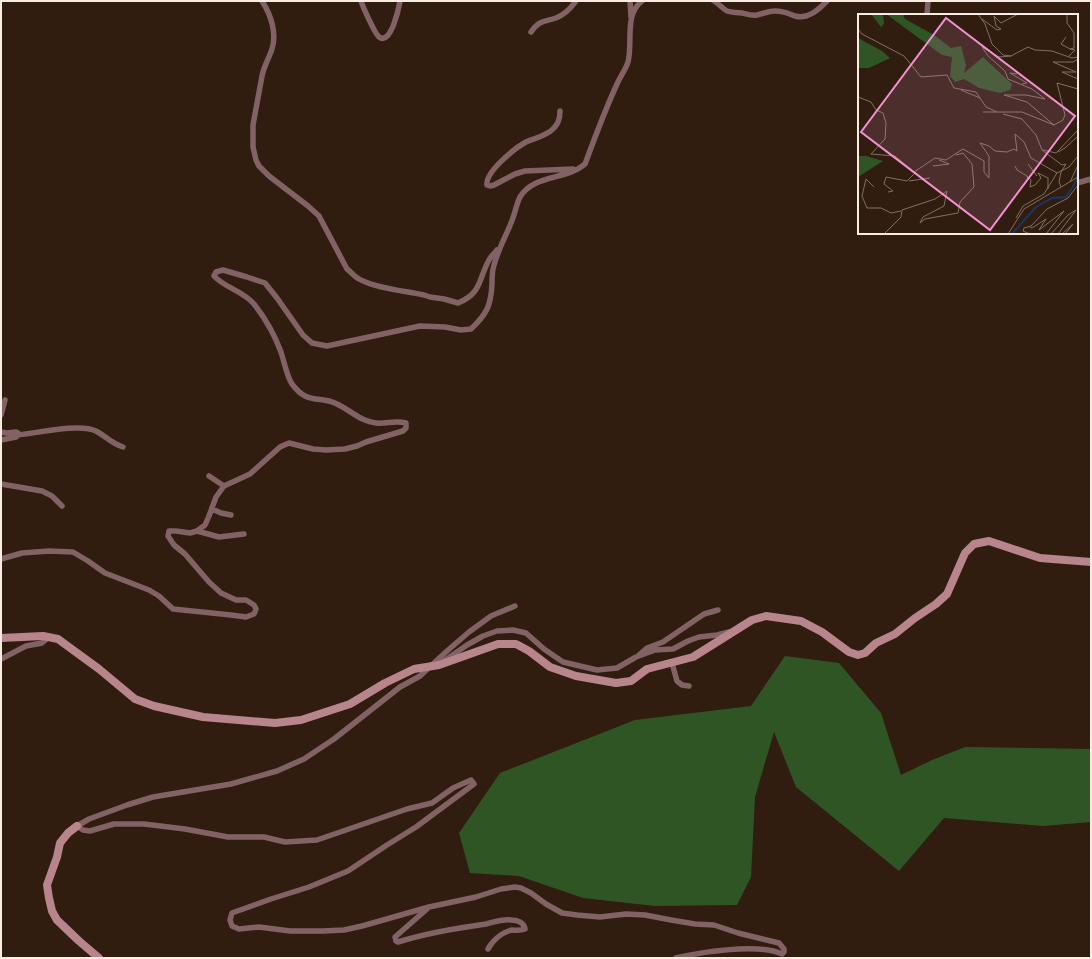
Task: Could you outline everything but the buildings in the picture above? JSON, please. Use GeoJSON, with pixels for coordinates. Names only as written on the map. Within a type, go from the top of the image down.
{"type":"FeatureCollection","features":[{"type":"Feature","properties":{"kind":"street"},"geometry":{"type":"LineString","coordinates":[[262,1],[269,14],[274,34],[272,48],[262,76],[253,125],[253,147],[256,160],[259,166],[269,176],[308,206],[318,216],[347,268],[357,278],[370,284],[458,303],[475,292],[479,286],[489,259],[498,250]]}},
{"type":"Feature","properties":{"kind":"street"},"geometry":{"type":"LineString","coordinates":[[361,1],[370,23],[378,37],[383,38],[391,31],[400,1]]}},
{"type":"Feature","properties":{"kind":"street"},"geometry":{"type":"LineString","coordinates":[[530,32],[534,26],[540,22],[557,18],[563,14],[576,1]]}},
{"type":"Feature","properties":{"kind":"street"},"geometry":{"type":"LineString","coordinates":[[1,559],[22,553],[49,551],[72,552],[88,561],[105,574],[149,590],[159,596],[173,609],[246,617],[254,614],[256,609],[254,605],[246,600],[236,600],[221,593],[209,582],[185,554],[174,546],[168,536],[169,531],[190,533],[197,531],[205,525],[216,497],[224,486],[250,474],[280,447],[289,443],[313,449],[344,449],[403,431],[406,428],[406,423],[400,421],[377,423],[363,420],[347,409],[330,401],[313,399],[304,396],[291,383],[281,352],[266,322],[254,303],[239,291],[219,281],[214,276],[216,272],[223,270],[265,284],[277,298],[302,335],[312,343],[326,346],[420,326],[445,327],[461,330],[471,329],[484,315],[491,298],[493,268],[498,250],[512,222],[521,196],[527,188],[551,177],[579,169],[585,164],[617,83],[628,63],[631,20],[630,1]]}},
{"type":"Feature","properties":{"kind":"street"},"geometry":{"type":"LineString","coordinates":[[631,20],[637,5],[642,1]]}},
{"type":"Feature","properties":{"kind":"street"},"geometry":{"type":"LineString","coordinates":[[714,1],[720,4],[724,9],[735,13],[742,13],[752,16],[770,11],[784,11],[797,16],[804,16],[815,13],[827,1]]}},
{"type":"Feature","properties":{"kind":"street"},"geometry":{"type":"LineString","coordinates":[[927,14],[928,1]]}},
{"type":"Feature","properties":{"kind":"street"},"geometry":{"type":"LineString","coordinates":[[560,111],[557,125],[552,130],[523,144],[511,152],[493,169],[486,181],[487,185],[490,186],[525,171],[579,169]]}},
{"type":"Feature","properties":{"kind":"street"},"geometry":{"type":"LineString","coordinates":[[1078,183],[1091,179]]}},
{"type":"Feature","properties":{"kind":"street"},"geometry":{"type":"LineString","coordinates":[[1,415],[5,400]]}},
{"type":"Feature","properties":{"kind":"street"},"geometry":{"type":"LineString","coordinates":[[1,440],[16,437],[18,435],[68,428],[79,428],[96,431],[113,444],[123,447]]}},
{"type":"Feature","properties":{"kind":"street"},"geometry":{"type":"LineString","coordinates":[[1,432],[16,432],[18,435]]}},
{"type":"Feature","properties":{"kind":"street"},"geometry":{"type":"LineString","coordinates":[[209,476],[224,486]]}},
{"type":"Feature","properties":{"kind":"street"},"geometry":{"type":"LineString","coordinates":[[1,484],[42,491],[52,496],[62,506]]}},
{"type":"Feature","properties":{"kind":"street"},"geometry":{"type":"LineString","coordinates":[[212,509],[221,513],[232,515]]}},
{"type":"Feature","properties":{"kind":"street"},"geometry":{"type":"LineString","coordinates":[[197,531],[219,537],[244,534]]}},
{"type":"Feature","properties":{"kind":"street"},"geometry":{"type":"LineString","coordinates":[[1,638],[43,636],[58,639],[99,669],[135,699],[154,706],[203,717],[275,723],[301,720],[350,704],[385,682],[414,669],[439,665],[498,644],[516,644],[529,651],[550,667],[576,676],[616,683],[631,682],[647,669],[693,657],[752,620],[766,616],[801,621],[822,632],[849,652],[858,655],[865,653],[876,643],[895,634],[936,604],[947,594],[965,553],[974,544],[988,541],[1040,558],[1091,562]]}},
{"type":"Feature","properties":{"kind":"street"},"geometry":{"type":"LineString","coordinates":[[99,958],[57,920],[52,911],[47,885],[57,857],[60,843],[68,833],[89,819],[127,805],[153,797],[231,784],[277,771],[304,759],[334,739],[400,687],[420,676],[469,632],[491,616],[515,606]]}},
{"type":"Feature","properties":{"kind":"street"},"geometry":{"type":"LineString","coordinates":[[439,665],[466,645],[483,636],[497,631],[513,630],[526,633],[544,649],[563,662],[597,670],[617,668],[636,657],[647,648],[663,642],[704,614],[718,610]]}},
{"type":"Feature","properties":{"kind":"street"},"geometry":{"type":"LineString","coordinates":[[636,657],[655,650],[673,649],[699,637],[733,631]]}},
{"type":"Feature","properties":{"kind":"street"},"geometry":{"type":"LineString","coordinates":[[1,659],[26,646],[42,643],[49,637]]}},
{"type":"Feature","properties":{"kind":"street"},"geometry":{"type":"LineString","coordinates":[[672,663],[676,681],[682,685],[689,686]]}},
{"type":"Feature","properties":{"kind":"street"},"geometry":{"type":"LineString","coordinates":[[77,826],[83,830],[90,831],[114,824],[144,824],[185,829],[228,837],[264,837],[285,842],[317,840],[407,809],[432,803],[453,788],[471,780],[474,784],[416,827],[387,844],[348,871],[309,888],[270,899],[232,913],[230,920],[232,926],[239,929],[259,927],[290,931],[344,930],[476,897],[501,889],[515,887],[531,893],[562,913],[600,917],[626,914],[645,915],[695,924],[714,925],[738,933],[779,943],[784,949],[782,954],[765,950],[744,949],[714,951],[676,958]]}},
{"type":"Feature","properties":{"kind":"street"},"geometry":{"type":"LineString","coordinates":[[429,908],[395,937],[398,942],[417,936],[508,920],[519,921],[524,925],[525,929],[511,931],[499,937],[488,949]]}},
{"type":"Feature","properties":{"kind":"green space"},"geometry":{"type":"Polygon","coordinates":[[[785,656],[839,663],[881,713],[901,775],[932,760],[965,747],[1091,749],[1091,822],[1043,826],[944,818],[899,871],[796,787],[774,732],[755,797],[751,877],[737,905],[655,906],[583,898],[519,876],[470,873],[459,833],[500,773],[635,720],[751,706],[785,656]]]}}]}
